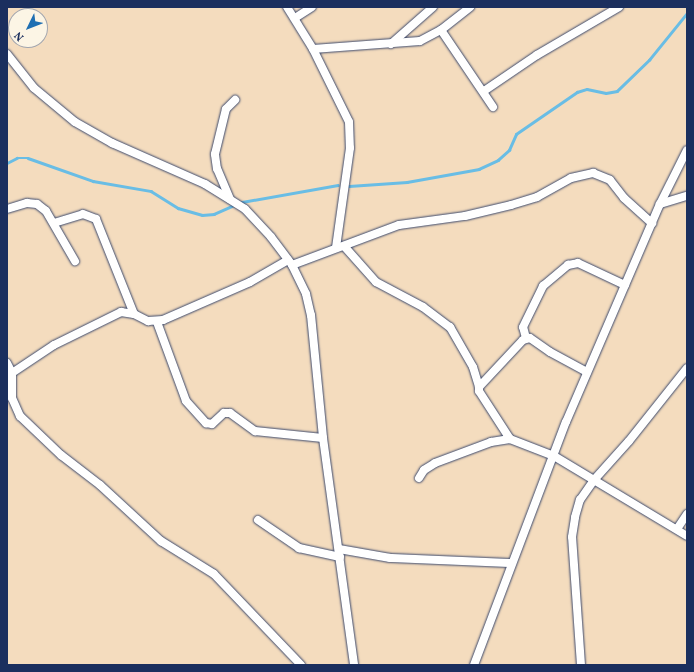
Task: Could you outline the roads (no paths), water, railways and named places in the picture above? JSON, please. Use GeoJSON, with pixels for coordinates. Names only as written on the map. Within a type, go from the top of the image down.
{"type":"FeatureCollection","features":[{"type":"Feature","properties":{"kind":"street"},"geometry":{"type":"LineString","coordinates":[[287,7],[313,50],[345,112],[350,133],[340,247]]}},
{"type":"Feature","properties":{"kind":"street"},"geometry":{"type":"LineString","coordinates":[[295,18],[312,7]]}},
{"type":"Feature","properties":{"kind":"street"},"geometry":{"type":"LineString","coordinates":[[391,44],[433,7]]}},
{"type":"Feature","properties":{"kind":"street"},"geometry":{"type":"LineString","coordinates":[[313,50],[420,41],[442,30],[470,7]]}},
{"type":"Feature","properties":{"kind":"street"},"geometry":{"type":"LineString","coordinates":[[484,91],[537,55],[614,8]]}},
{"type":"Feature","properties":{"kind":"street"},"geometry":{"type":"LineString","coordinates":[[442,30],[484,91],[493,107]]}},
{"type":"Feature","properties":{"kind":"street"},"geometry":{"type":"LineString","coordinates":[[7,54],[34,88],[75,122],[112,143],[205,184],[230,199],[258,221],[290,262],[309,304],[324,438],[354,665]]}},
{"type":"Feature","properties":{"kind":"street"},"geometry":{"type":"LineString","coordinates":[[230,199],[217,169],[215,154],[226,109],[235,100]]}},
{"type":"Feature","properties":{"kind":"street"},"geometry":{"type":"LineString","coordinates":[[474,665],[511,563],[588,372],[660,204],[687,150]]}},
{"type":"Feature","properties":{"kind":"street"},"geometry":{"type":"LineString","coordinates":[[12,373],[54,345],[121,312],[134,314],[144,320],[157,322],[250,282],[290,262],[340,247],[409,223],[465,216],[511,205],[537,197],[571,178],[593,173],[610,180],[624,198],[652,222]]}},
{"type":"Feature","properties":{"kind":"street"},"geometry":{"type":"LineString","coordinates":[[660,204],[687,196]]}},
{"type":"Feature","properties":{"kind":"street"},"geometry":{"type":"LineString","coordinates":[[7,209],[27,203],[37,204],[46,211],[75,261]]}},
{"type":"Feature","properties":{"kind":"street"},"geometry":{"type":"LineString","coordinates":[[54,223],[83,214],[96,219],[134,314]]}},
{"type":"Feature","properties":{"kind":"street"},"geometry":{"type":"LineString","coordinates":[[340,247],[376,282],[423,306],[450,327],[473,367],[479,391],[510,439]]}},
{"type":"Feature","properties":{"kind":"street"},"geometry":{"type":"LineString","coordinates":[[588,372],[526,338],[523,327],[542,286],[568,265],[578,262],[625,285]]}},
{"type":"Feature","properties":{"kind":"street"},"geometry":{"type":"LineString","coordinates":[[157,322],[186,401],[206,423],[212,424],[224,414],[230,413],[256,431],[324,438]]}},
{"type":"Feature","properties":{"kind":"street"},"geometry":{"type":"LineString","coordinates":[[479,387],[526,338]]}},
{"type":"Feature","properties":{"kind":"street"},"geometry":{"type":"LineString","coordinates":[[7,363],[12,373],[12,398],[20,416],[160,541],[214,574],[301,665]]}},
{"type":"Feature","properties":{"kind":"street"},"geometry":{"type":"LineString","coordinates":[[581,665],[573,523],[580,500],[594,480],[629,441],[687,368]]}},
{"type":"Feature","properties":{"kind":"street"},"geometry":{"type":"LineString","coordinates":[[419,478],[424,470],[435,463],[491,442],[510,439],[554,456],[687,536]]}},
{"type":"Feature","properties":{"kind":"street"},"geometry":{"type":"LineString","coordinates":[[677,529],[687,514]]}},
{"type":"Feature","properties":{"kind":"street"},"geometry":{"type":"LineString","coordinates":[[258,520],[299,548],[390,558],[511,563]]}},
{"type":"Feature","properties":{"kind":"waterway"},"geometry":{"type":"LineString","coordinates":[[349,186],[407,182],[479,169],[498,160],[509,150],[516,134],[577,92],[587,89],[606,93],[617,91],[649,60],[687,13]]}},
{"type":"Feature","properties":{"kind":"waterway"},"geometry":{"type":"LineString","coordinates":[[7,163],[17,158],[28,158],[93,181],[151,191],[178,208],[202,215],[214,214],[232,206]]}},
{"type":"Feature","properties":{"kind":"waterway"},"geometry":{"type":"LineString","coordinates":[[242,202],[338,185]]}}]}
